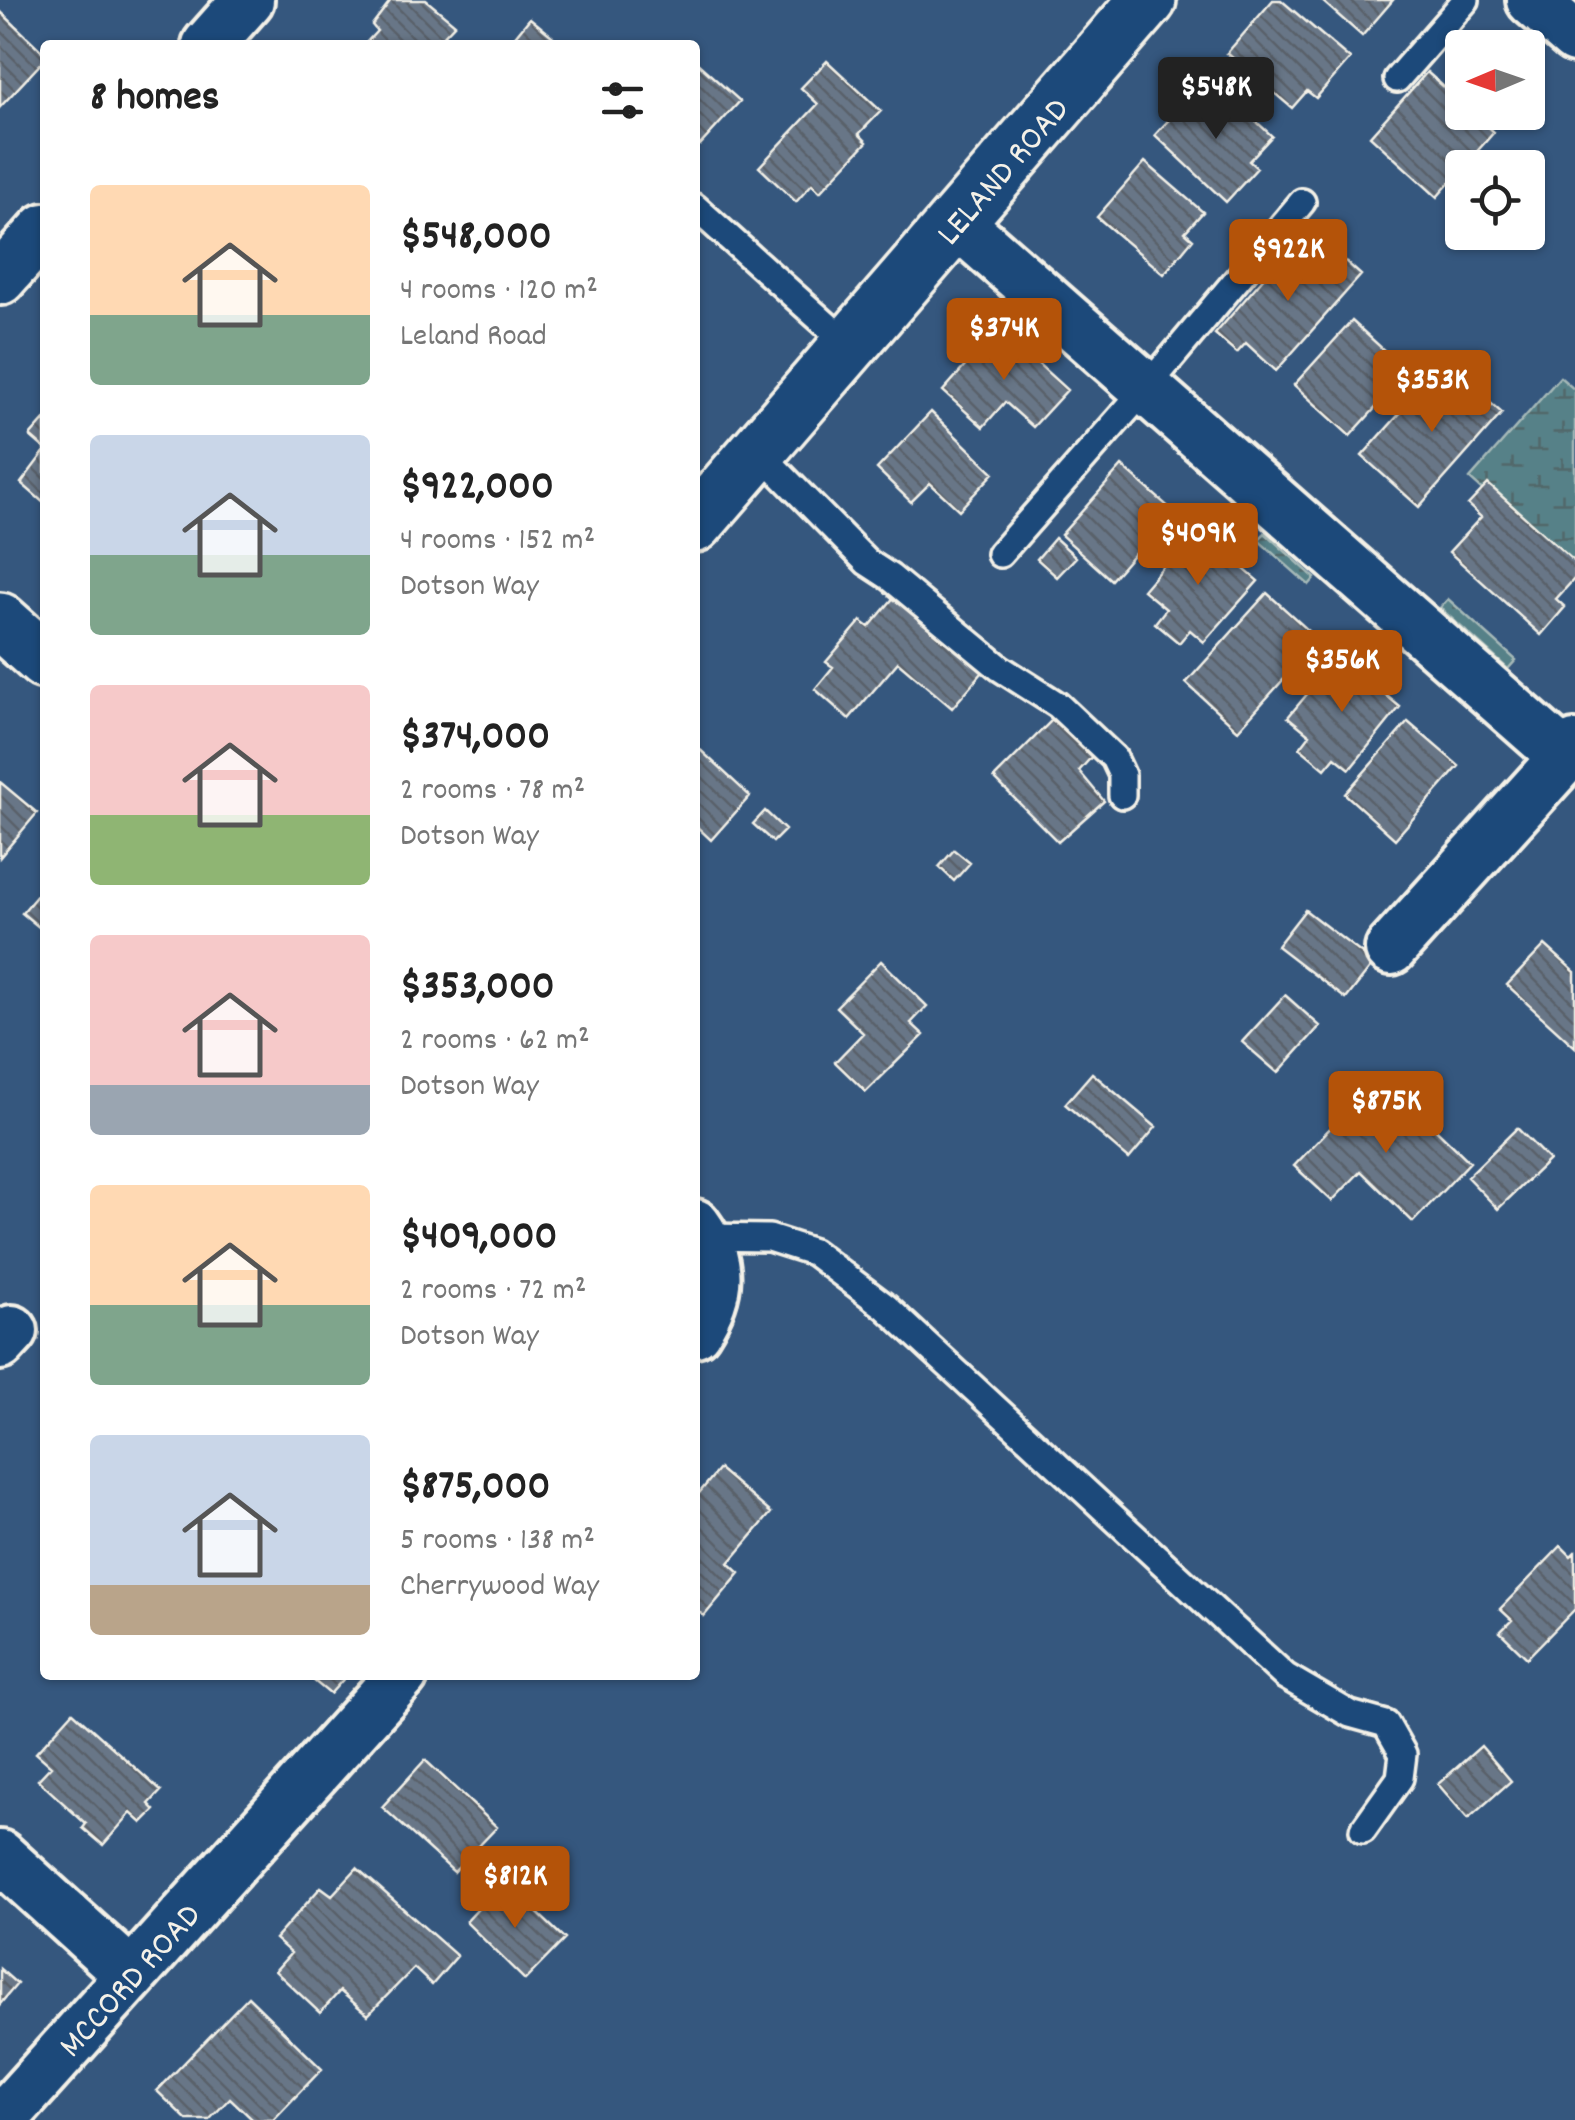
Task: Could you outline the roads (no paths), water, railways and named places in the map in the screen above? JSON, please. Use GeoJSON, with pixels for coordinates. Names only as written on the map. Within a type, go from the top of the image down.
{"type":"FeatureCollection","features":[{"type":"Feature","properties":{"kind":"street"},"geometry":{"type":"LineString","coordinates":[[212,40],[248,0]]}},
{"type":"Feature","properties":{"kind":"street","name":"LELAND ROAD"},"geometry":{"type":"LineString","coordinates":[[700,518],[1148,0]]}},
{"type":"Feature","properties":{"kind":"street"},"geometry":{"type":"LineString","coordinates":[[1532,0],[1575,37]]}},
{"type":"Feature","properties":{"kind":"street"},"geometry":{"type":"LineString","coordinates":[[956,221],[1570,752],[1392,949]]}},
{"type":"Feature","properties":{"kind":"street"},"geometry":{"type":"LineString","coordinates":[[0,280],[40,235]]}},
{"type":"Feature","properties":{"kind":"street"},"geometry":{"type":"LineString","coordinates":[[0,621],[40,657]]}},
{"type":"Feature","properties":{"kind":"street"},"geometry":{"type":"LineString","coordinates":[[700,1233],[715,1260],[715,1278],[708,1309],[700,1323]]}},
{"type":"Feature","properties":{"kind":"street","name":"MCCORD ROAD"},"geometry":{"type":"LineString","coordinates":[[1,2120],[397,1680]]}},
{"type":"Feature","properties":{"kind":"street"},"geometry":{"type":"LineString","coordinates":[[0,1856],[132,1975]]}},
{"type":"Feature","properties":{"kind":"lane"},"geometry":{"type":"LineString","coordinates":[[1397,79],[1466,0]]}},
{"type":"Feature","properties":{"kind":"lane"},"geometry":{"type":"LineString","coordinates":[[1000,554],[1302,202]]}},
{"type":"Feature","properties":{"kind":"lane"},"geometry":{"type":"LineString","coordinates":[[700,211],[850,346]]}},
{"type":"Feature","properties":{"kind":"lane"},"geometry":{"type":"LineString","coordinates":[[758,451],[867,562],[1000,668],[1058,705],[1086,731],[1114,758],[1122,775],[1122,795]]}},
{"type":"Feature","properties":{"kind":"lane"},"geometry":{"type":"LineString","coordinates":[[700,1231],[770,1238],[812,1252],[886,1307],[1285,1676],[1350,1714],[1386,1724],[1404,1754],[1400,1778],[1364,1830]]}}]}
